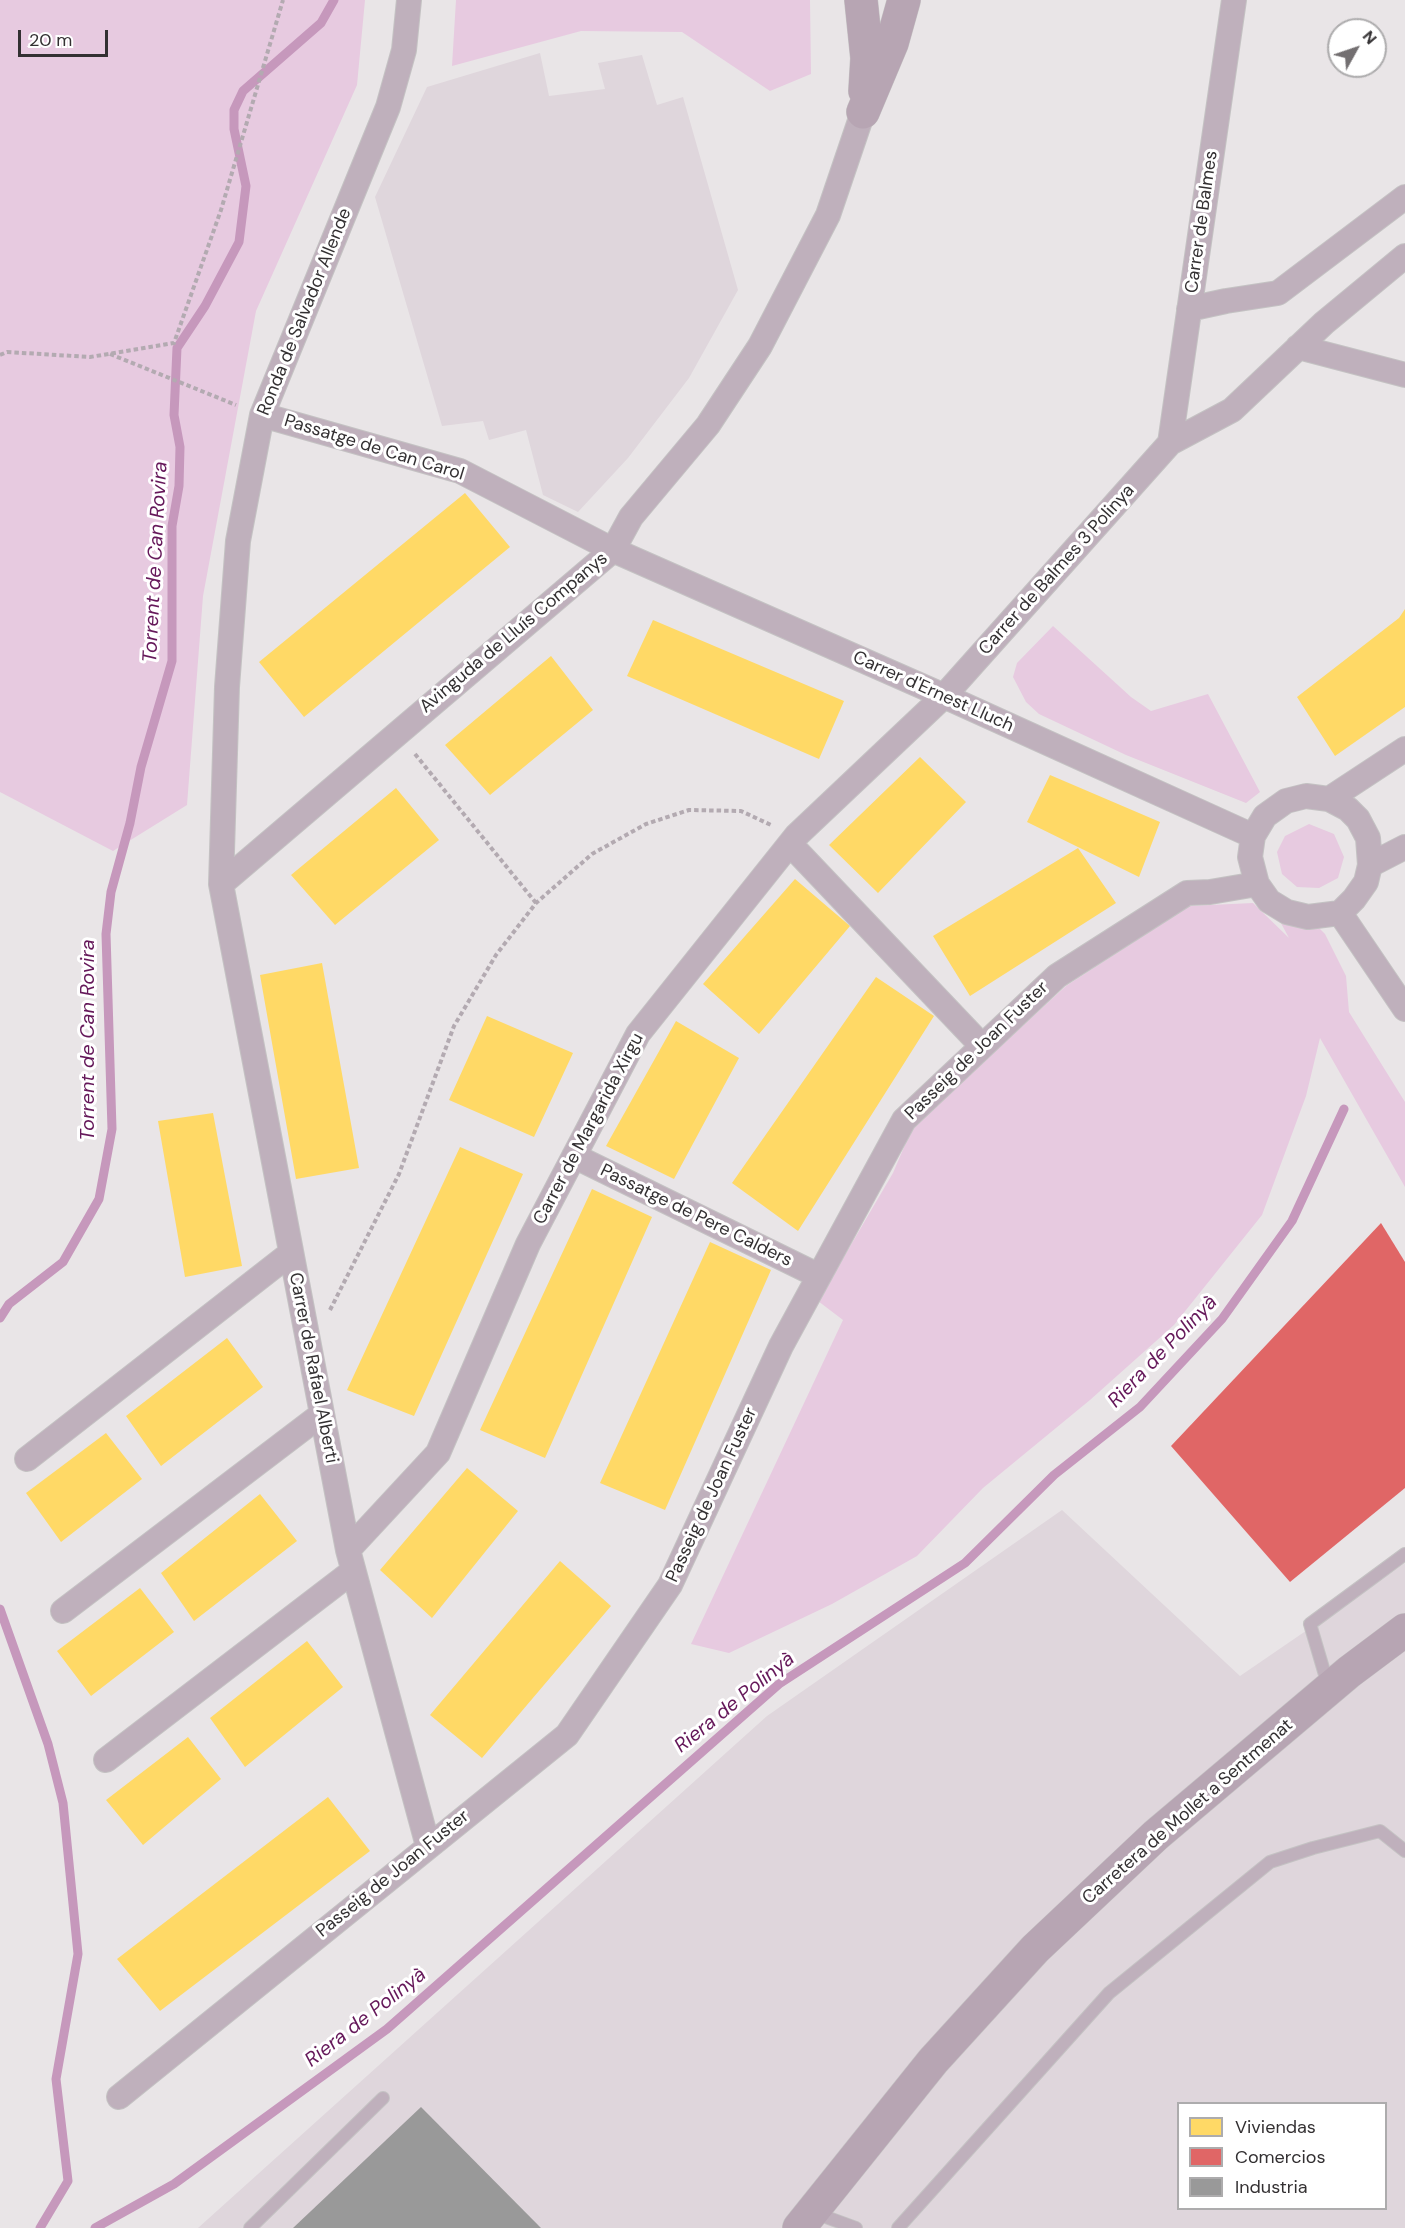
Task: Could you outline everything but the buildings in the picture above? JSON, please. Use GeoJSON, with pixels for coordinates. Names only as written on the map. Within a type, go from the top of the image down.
{"type":"FeatureCollection","features":[{"type":"Feature","properties":{"kind":"street","name":"Ronda de Salvador Allende"},"geometry":{"type":"LineString","coordinates":[[221,884],[227,687],[238,541],[262,415],[388,107],[404,50],[409,0]]}},
{"type":"Feature","properties":{"kind":"street"},"geometry":{"type":"LineString","coordinates":[[861,0],[867,58],[863,112]]}},
{"type":"Feature","properties":{"kind":"street"},"geometry":{"type":"LineString","coordinates":[[863,112],[892,43],[904,0]]}},
{"type":"Feature","properties":{"kind":"street","name":"Carrer de Balmes"},"geometry":{"type":"LineString","coordinates":[[1170,443],[1234,0]]}},
{"type":"Feature","properties":{"kind":"street","name":"Avinguda de Lluís Companys"},"geometry":{"type":"LineString","coordinates":[[221,884],[613,550],[631,517],[708,425],[760,345],[828,215],[863,112]]}},
{"type":"Feature","properties":{"kind":"street"},"geometry":{"type":"LineString","coordinates":[[1189,309],[1278,293],[1405,197]]}},
{"type":"Feature","properties":{"kind":"street"},"geometry":{"type":"LineString","coordinates":[[1170,443],[1233,410],[1298,347],[1405,256]]}},
{"type":"Feature","properties":{"kind":"street"},"geometry":{"type":"LineString","coordinates":[[1298,347],[1405,375]]}},
{"type":"Feature","properties":{"kind":"street","name":"Passatge de Can Carol"},"geometry":{"type":"LineString","coordinates":[[262,415],[460,471],[613,550]]}},
{"type":"Feature","properties":{"kind":"street","name":"Carrer de Balmes 3 Polinya"},"geometry":{"type":"LineString","coordinates":[[944,696],[1170,443]]}},
{"type":"Feature","properties":{"kind":"street","name":"Carrer d'Ernest Lluch"},"geometry":{"type":"LineString","coordinates":[[613,550],[1253,836]]}},
{"type":"Feature","properties":{"kind":"street","name":"Carrer de Margarida Xirgu"},"geometry":{"type":"LineString","coordinates":[[106,1760],[351,1561],[438,1453],[528,1244],[638,1034],[793,840],[944,696]]}},
{"type":"Feature","properties":{"kind":"street"},"geometry":{"type":"LineString","coordinates":[[1329,799],[1405,749]]}},
{"type":"Feature","properties":{"kind":"street"},"geometry":{"type":"LineString","coordinates":[[1306,796],[1329,799],[1347,809],[1358,819],[1368,838],[1370,865],[1366,882],[1340,913],[1308,917],[1287,912],[1269,901],[1257,884],[1250,857],[1253,836],[1265,816],[1286,801],[1306,796]]}},
{"type":"Feature","properties":{"kind":"street"},"geometry":{"type":"LineString","coordinates":[[793,840],[982,1046]]}},
{"type":"Feature","properties":{"kind":"street"},"geometry":{"type":"LineString","coordinates":[[1370,865],[1405,847]]}},
{"type":"Feature","properties":{"kind":"street","name":"Carrer de Rafael Alberti"},"geometry":{"type":"LineString","coordinates":[[221,884],[351,1561],[428,1846]]}},
{"type":"Feature","properties":{"kind":"street","name":"Passeig de Joan Fuster"},"geometry":{"type":"LineString","coordinates":[[119,2097],[567,1735],[670,1585],[781,1346],[904,1120],[1057,976],[1187,892],[1210,892],[1257,884]]}},
{"type":"Feature","properties":{"kind":"street"},"geometry":{"type":"LineString","coordinates":[[1340,913],[1405,1009]]}},
{"type":"Feature","properties":{"kind":"street","name":"Passatge de Pere Calders"},"geometry":{"type":"LineString","coordinates":[[574,1156],[819,1276]]}},
{"type":"Feature","properties":{"kind":"street"},"geometry":{"type":"LineString","coordinates":[[27,1459],[291,1253]]}},
{"type":"Feature","properties":{"kind":"street"},"geometry":{"type":"LineString","coordinates":[[63,1611],[322,1414]]}},
{"type":"Feature","properties":{"kind":"street","name":"Carretera de Mollet a Sentmenat"},"geometry":{"type":"LineString","coordinates":[[805,2220],[933,2061],[1035,1949],[1156,1835],[1329,1689],[1405,1630]]}},
{"type":"Feature","properties":{"kind":"lane"},"geometry":{"type":"LineString","coordinates":[[1329,1689],[1310,1624],[1405,1554]]}},
{"type":"Feature","properties":{"kind":"lane"},"geometry":{"type":"LineString","coordinates":[[898,2228],[1109,1994],[1270,1862],[1313,1848],[1380,1831],[1405,1851]]}},
{"type":"Feature","properties":{"kind":"lane"},"geometry":{"type":"LineString","coordinates":[[250,2228],[383,2098]]}},
{"type":"Feature","properties":{"kind":"lane"},"geometry":{"type":"LineString","coordinates":[[805,2220],[856,2228]]}},
{"type":"Feature","properties":{"kind":"path"},"geometry":{"type":"LineString","coordinates":[[0,355],[7,352],[90,357],[174,343],[221,210],[283,0]]}},
{"type":"Feature","properties":{"kind":"path"},"geometry":{"type":"LineString","coordinates":[[110,354],[262,415]]}},
{"type":"Feature","properties":{"kind":"path"},"geometry":{"type":"LineString","coordinates":[[397,733],[536,903]]}},
{"type":"Feature","properties":{"kind":"path"},"geometry":{"type":"LineString","coordinates":[[309,1351],[399,1174],[454,1026],[496,955],[536,903],[592,854],[646,824],[689,810],[741,811],[793,840]]}},
{"type":"Feature","properties":{"kind":"shaded area"},"geometry":{"type":"Polygon","coordinates":[[[0,0],[365,0],[357,85],[256,311],[203,596],[187,805],[113,851],[0,792],[0,0]]]}},
{"type":"Feature","properties":{"kind":"shaded area"},"geometry":{"type":"Polygon","coordinates":[[[456,0],[810,0],[811,74],[770,91],[682,32],[581,31],[452,66],[456,0]]]}},
{"type":"Feature","properties":{"kind":"shaded area"},"geometry":{"type":"Polygon","coordinates":[[[540,53],[549,96],[605,89],[598,63],[642,55],[657,105],[683,97],[738,290],[689,378],[628,458],[578,512],[543,495],[526,430],[489,440],[483,421],[442,426],[375,197],[427,87],[540,53]]]}},
{"type":"Feature","properties":{"kind":"shaded area"},"geometry":{"type":"Polygon","coordinates":[[[1053,626],[1131,697],[1151,711],[1208,694],[1260,792],[1246,803],[1126,755],[1039,714],[1026,702],[1013,677],[1017,663],[1053,626]]]}},
{"type":"Feature","properties":{"kind":"shaded area"},"geometry":{"type":"Polygon","coordinates":[[[1309,824],[1334,834],[1344,857],[1338,878],[1319,888],[1297,887],[1282,874],[1277,852],[1285,836],[1309,824]]]}},
{"type":"Feature","properties":{"kind":"shaded area"},"geometry":{"type":"Polygon","coordinates":[[[1269,901],[1308,917],[1325,934],[1346,976],[1349,1012],[1405,1102],[1405,1187],[1320,1038],[1306,1096],[1262,1215],[1174,1325],[1090,1400],[983,1488],[917,1556],[832,1604],[729,1653],[691,1644],[843,1320],[818,1301],[893,1173],[913,1126],[1066,986],[1189,906],[1253,903],[1289,938],[1269,901]]]}},
{"type":"Feature","properties":{"kind":"shaded area"},"geometry":{"type":"Polygon","coordinates":[[[1062,1510],[1240,1676],[1405,1563],[1405,2228],[198,2228],[767,1716],[1062,1510]]]}},
{"type":"Feature","properties":{"kind":"waterway","name":"Torrent de Can Rovira"},"geometry":{"type":"LineString","coordinates":[[0,1318],[9,1304],[63,1262],[99,1199],[112,1129],[106,934],[111,892],[130,823],[141,767],[172,661],[172,526],[179,486],[180,447],[174,415],[177,348],[205,306],[239,242],[246,186],[234,129],[234,110],[243,91],[321,23],[334,0]]}},
{"type":"Feature","properties":{"kind":"waterway","name":"Riera de Polinyà"},"geometry":{"type":"LineString","coordinates":[[95,2228],[174,2184],[387,2029],[779,1684],[965,1563],[1054,1475],[1140,1407],[1222,1319],[1292,1221],[1344,1109]]}},
{"type":"Feature","properties":{"kind":"waterway","name":"Torrent de Can Rovira"},"geometry":{"type":"LineString","coordinates":[[0,1609],[48,1744],[63,1803],[78,1954],[56,2079],[68,2181],[40,2228]]}}]}
